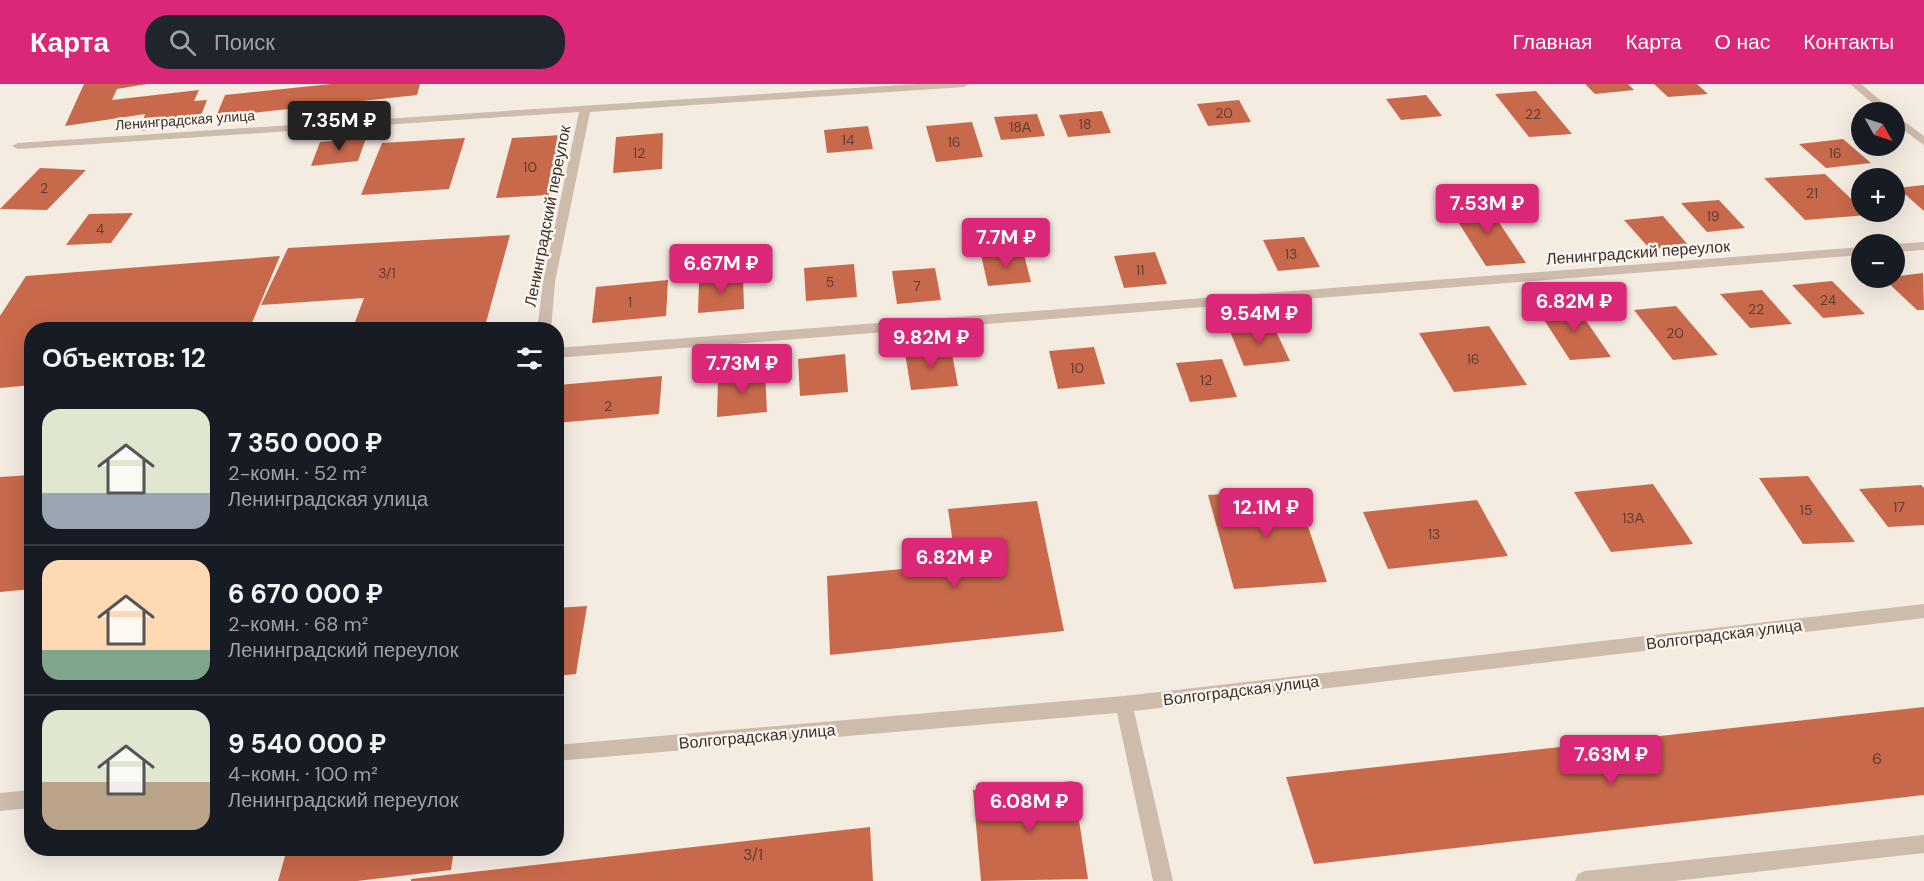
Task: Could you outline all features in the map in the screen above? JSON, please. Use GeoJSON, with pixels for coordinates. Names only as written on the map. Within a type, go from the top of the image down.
{"type":"FeatureCollection","features":[{"type":"Feature","properties":{"kind":"street","name":"Ленинградская улица"},"geometry":{"type":"LineString","coordinates":[[18,146],[964,84]]}},
{"type":"Feature","properties":{"kind":"street"},"geometry":{"type":"LineString","coordinates":[[1855,84],[1877,102]]}},
{"type":"Feature","properties":{"kind":"street","name":"Ленинградский переулок"},"geometry":{"type":"LineString","coordinates":[[545,322],[549,282],[585,109]]}},
{"type":"Feature","properties":{"kind":"street"},"geometry":{"type":"LineString","coordinates":[[1905,126],[1924,142]]}},
{"type":"Feature","properties":{"kind":"street"},"geometry":{"type":"LineString","coordinates":[[1905,247],[1924,246]]}},
{"type":"Feature","properties":{"kind":"street","name":"Ленинградский переулок"},"geometry":{"type":"LineString","coordinates":[[564,352],[1851,252]]}},
{"type":"Feature","properties":{"kind":"street","name":"Волгоградская улица"},"geometry":{"type":"LineString","coordinates":[[564,752],[1124,704],[1924,611]]}},
{"type":"Feature","properties":{"kind":"street"},"geometry":{"type":"LineString","coordinates":[[1124,704],[1163,881]]}},
{"type":"Feature","properties":{"kind":"street"},"geometry":{"type":"LineString","coordinates":[[0,802],[24,800]]}},
{"type":"Feature","properties":{"kind":"street"},"geometry":{"type":"LineString","coordinates":[[1585,881],[1924,844]]}},
{"type":"Feature","properties":{"kind":"building"},"geometry":{"type":"Polygon","coordinates":[[[84,84],[147,84],[117,89],[112,100],[199,90],[194,101],[207,100],[198,123],[140,131],[145,114],[65,126],[84,84]]]}},
{"type":"Feature","properties":{"kind":"building"},"geometry":{"type":"Polygon","coordinates":[[[331,84],[420,84],[417,95],[216,117],[225,95],[331,84]]]}},
{"type":"Feature","properties":{"kind":"building"},"geometry":{"type":"Polygon","coordinates":[[[1585,84],[1628,84],[1634,90],[1595,94],[1585,84]]]}},
{"type":"Feature","properties":{"kind":"building"},"geometry":{"type":"Polygon","coordinates":[[[1654,84],[1697,84],[1708,94],[1668,97],[1654,84]]]}},
{"type":"Feature","properties":{"kind":"building"},"geometry":{"type":"Polygon","coordinates":[[[1536,91],[1572,134],[1529,137],[1495,94],[1536,91]]]}},
{"type":"Feature","properties":{"kind":"building"},"geometry":{"type":"Polygon","coordinates":[[[1426,95],[1442,116],[1401,120],[1386,99],[1426,95]]]}},
{"type":"Feature","properties":{"kind":"building"},"geometry":{"type":"Polygon","coordinates":[[[1239,100],[1251,122],[1208,126],[1197,104],[1239,100]]]}},
{"type":"Feature","properties":{"kind":"building"},"geometry":{"type":"Polygon","coordinates":[[[1102,111],[1111,133],[1068,137],[1059,115],[1102,111]]]}},
{"type":"Feature","properties":{"kind":"building"},"geometry":{"type":"Polygon","coordinates":[[[1037,114],[1045,136],[1001,140],[994,117],[1037,114]]]}},
{"type":"Feature","properties":{"kind":"building"},"geometry":{"type":"Polygon","coordinates":[[[972,122],[983,157],[936,162],[926,126],[972,122]]]}},
{"type":"Feature","properties":{"kind":"building"},"geometry":{"type":"Polygon","coordinates":[[[868,126],[873,149],[827,153],[824,130],[868,126]]]}},
{"type":"Feature","properties":{"kind":"building"},"geometry":{"type":"Polygon","coordinates":[[[663,133],[662,169],[613,173],[616,137],[663,133]]]}},
{"type":"Feature","properties":{"kind":"building"},"geometry":{"type":"Polygon","coordinates":[[[562,135],[549,195],[496,198],[512,138],[562,135]]]}},
{"type":"Feature","properties":{"kind":"building"},"geometry":{"type":"Polygon","coordinates":[[[366,138],[358,161],[311,166],[320,142],[366,138]]]}},
{"type":"Feature","properties":{"kind":"building"},"geometry":{"type":"Polygon","coordinates":[[[465,138],[449,189],[361,195],[382,143],[465,138]]]}},
{"type":"Feature","properties":{"kind":"building"},"geometry":{"type":"Polygon","coordinates":[[[1843,139],[1851,146],[1851,156],[1863,156],[1871,163],[1826,168],[1799,144],[1843,139]]]}},
{"type":"Feature","properties":{"kind":"building"},"geometry":{"type":"Polygon","coordinates":[[[40,168],[86,170],[47,210],[0,209],[40,168]]]}},
{"type":"Feature","properties":{"kind":"building"},"geometry":{"type":"Polygon","coordinates":[[[1825,174],[1851,199],[1851,216],[1805,220],[1764,178],[1825,174]]]}},
{"type":"Feature","properties":{"kind":"building"},"geometry":{"type":"Polygon","coordinates":[[[1924,185],[1924,211],[1905,194],[1905,187],[1924,185]]]}},
{"type":"Feature","properties":{"kind":"building"},"geometry":{"type":"Polygon","coordinates":[[[1719,200],[1745,228],[1707,232],[1681,203],[1719,200]]]}},
{"type":"Feature","properties":{"kind":"building"},"geometry":{"type":"Polygon","coordinates":[[[1486,203],[1526,263],[1486,266],[1448,206],[1486,203]]]}},
{"type":"Feature","properties":{"kind":"building"},"geometry":{"type":"Polygon","coordinates":[[[133,213],[111,243],[66,245],[89,214],[133,213]]]}},
{"type":"Feature","properties":{"kind":"building"},"geometry":{"type":"Polygon","coordinates":[[[1663,216],[1689,246],[1650,249],[1624,220],[1663,216]]]}},
{"type":"Feature","properties":{"kind":"building"},"geometry":{"type":"Polygon","coordinates":[[[510,235],[486,322],[355,322],[364,298],[261,305],[288,248],[510,235]]]}},
{"type":"Feature","properties":{"kind":"building"},"geometry":{"type":"Polygon","coordinates":[[[1304,237],[1320,267],[1278,271],[1263,240],[1304,237]]]}},
{"type":"Feature","properties":{"kind":"building"},"geometry":{"type":"Polygon","coordinates":[[[1023,251],[1031,282],[988,286],[981,255],[1023,251]]]}},
{"type":"Feature","properties":{"kind":"building"},"geometry":{"type":"Polygon","coordinates":[[[1155,252],[1167,284],[1124,288],[1114,256],[1155,252]]]}},
{"type":"Feature","properties":{"kind":"building"},"geometry":{"type":"Polygon","coordinates":[[[280,256],[252,322],[24,322],[24,386],[0,388],[0,316],[26,276],[280,256]]]}},
{"type":"Feature","properties":{"kind":"building"},"geometry":{"type":"Polygon","coordinates":[[[854,264],[857,297],[806,301],[804,268],[854,264]]]}},
{"type":"Feature","properties":{"kind":"building"},"geometry":{"type":"Polygon","coordinates":[[[935,268],[941,300],[897,304],[892,271],[935,268]]]}},
{"type":"Feature","properties":{"kind":"building"},"geometry":{"type":"Polygon","coordinates":[[[1923,273],[1924,310],[1917,310],[1894,288],[1905,288],[1905,275],[1923,273]]]}},
{"type":"Feature","properties":{"kind":"building"},"geometry":{"type":"Polygon","coordinates":[[[743,276],[744,309],[698,313],[699,280],[743,276]]]}},
{"type":"Feature","properties":{"kind":"building"},"geometry":{"type":"Polygon","coordinates":[[[668,280],[666,316],[592,323],[596,287],[668,280]]]}},
{"type":"Feature","properties":{"kind":"building"},"geometry":{"type":"Polygon","coordinates":[[[1832,281],[1865,314],[1823,318],[1792,285],[1832,281]]]}},
{"type":"Feature","properties":{"kind":"building"},"geometry":{"type":"Polygon","coordinates":[[[1762,290],[1792,324],[1750,328],[1720,294],[1762,290]]]}},
{"type":"Feature","properties":{"kind":"building"},"geometry":{"type":"Polygon","coordinates":[[[1576,306],[1611,357],[1570,360],[1537,309],[1576,306]]]}},
{"type":"Feature","properties":{"kind":"building"},"geometry":{"type":"Polygon","coordinates":[[[1676,306],[1718,355],[1673,360],[1634,310],[1676,306]]]}},
{"type":"Feature","properties":{"kind":"building"},"geometry":{"type":"Polygon","coordinates":[[[1273,325],[1290,361],[1244,366],[1229,329],[1273,325]]]}},
{"type":"Feature","properties":{"kind":"building"},"geometry":{"type":"Polygon","coordinates":[[[1489,326],[1527,385],[1454,392],[1419,333],[1489,326]]]}},
{"type":"Feature","properties":{"kind":"building"},"geometry":{"type":"Polygon","coordinates":[[[1094,347],[1105,384],[1058,389],[1049,351],[1094,347]]]}},
{"type":"Feature","properties":{"kind":"building"},"geometry":{"type":"Polygon","coordinates":[[[951,348],[958,386],[911,390],[905,353],[951,348]]]}},
{"type":"Feature","properties":{"kind":"building"},"geometry":{"type":"Polygon","coordinates":[[[845,354],[848,392],[800,396],[798,359],[845,354]]]}},
{"type":"Feature","properties":{"kind":"building"},"geometry":{"type":"Polygon","coordinates":[[[1222,359],[1237,397],[1190,402],[1176,363],[1222,359]]]}},
{"type":"Feature","properties":{"kind":"building"},"geometry":{"type":"Polygon","coordinates":[[[765,373],[767,412],[717,417],[718,377],[765,373]]]}},
{"type":"Feature","properties":{"kind":"building"},"geometry":{"type":"Polygon","coordinates":[[[662,376],[659,414],[564,422],[564,384],[662,376]]]}},
{"type":"Feature","properties":{"kind":"building"},"geometry":{"type":"Polygon","coordinates":[[[24,476],[24,590],[0,592],[0,477],[24,476]]]}},
{"type":"Feature","properties":{"kind":"building"},"geometry":{"type":"Polygon","coordinates":[[[1808,476],[1855,542],[1803,544],[1759,478],[1808,476]]]}},
{"type":"Feature","properties":{"kind":"building"},"geometry":{"type":"Polygon","coordinates":[[[1653,484],[1693,544],[1611,552],[1574,492],[1653,484]]]}},
{"type":"Feature","properties":{"kind":"building"},"geometry":{"type":"Polygon","coordinates":[[[1921,485],[1924,488],[1924,525],[1888,527],[1859,489],[1921,485]]]}},
{"type":"Feature","properties":{"kind":"building"},"geometry":{"type":"Polygon","coordinates":[[[1295,489],[1327,582],[1234,589],[1208,495],[1295,489]]]}},
{"type":"Feature","properties":{"kind":"building"},"geometry":{"type":"Polygon","coordinates":[[[1477,500],[1508,556],[1388,569],[1363,512],[1477,500]]]}},
{"type":"Feature","properties":{"kind":"building"},"geometry":{"type":"Polygon","coordinates":[[[1037,501],[1064,631],[830,655],[827,576],[956,564],[948,509],[1037,501]]]}},
{"type":"Feature","properties":{"kind":"building"},"geometry":{"type":"Polygon","coordinates":[[[587,606],[576,674],[564,675],[564,607],[587,606]]]}},
{"type":"Feature","properties":{"kind":"building"},"geometry":{"type":"Polygon","coordinates":[[[1924,707],[1924,795],[1314,864],[1286,777],[1924,707]]]}},
{"type":"Feature","properties":{"kind":"building"},"geometry":{"type":"Polygon","coordinates":[[[1073,781],[1088,879],[981,881],[973,790],[1073,781]]]}},
{"type":"Feature","properties":{"kind":"building"},"geometry":{"type":"Polygon","coordinates":[[[870,827],[873,881],[411,881],[411,879],[870,827]]]}},
{"type":"Feature","properties":{"kind":"building"},"geometry":{"type":"Polygon","coordinates":[[[285,856],[453,856],[451,870],[357,881],[278,881],[285,856]]]}}]}
